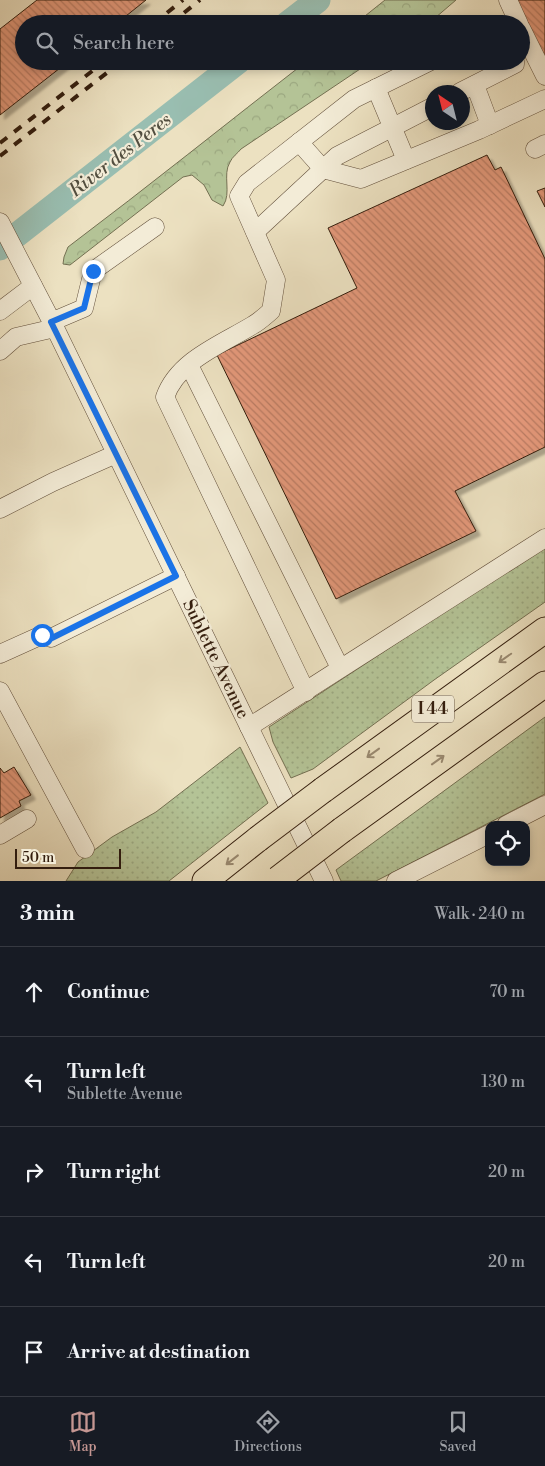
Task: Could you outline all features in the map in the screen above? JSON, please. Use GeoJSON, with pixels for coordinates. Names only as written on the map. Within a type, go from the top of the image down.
{"type":"FeatureCollection","features":[{"type":"Feature","properties":{"kind":"highway","name":"I 44"},"geometry":{"type":"LineString","coordinates":[[205,881],[323,790],[545,630]]}},
{"type":"Feature","properties":{"kind":"highway","name":"I 44"},"geometry":{"type":"LineString","coordinates":[[277,880],[342,830],[545,684]]}},
{"type":"Feature","properties":{"kind":"street"},"geometry":{"type":"LineString","coordinates":[[508,0],[515,15]]}},
{"type":"Feature","properties":{"kind":"street"},"geometry":{"type":"LineString","coordinates":[[530,46],[545,76]]}},
{"type":"Feature","properties":{"kind":"street"},"geometry":{"type":"LineString","coordinates":[[306,692],[165,397],[168,388],[180,372],[232,336],[254,325],[272,311],[276,280],[239,196],[247,183],[354,99],[413,70]]}},
{"type":"Feature","properties":{"kind":"street"},"geometry":{"type":"LineString","coordinates":[[470,87],[503,70]]}},
{"type":"Feature","properties":{"kind":"street"},"geometry":{"type":"LineString","coordinates":[[376,88],[406,160]]}},
{"type":"Feature","properties":{"kind":"street"},"geometry":{"type":"LineString","coordinates":[[470,94],[490,125]]}},
{"type":"Feature","properties":{"kind":"street"},"geometry":{"type":"LineString","coordinates":[[299,142],[323,169],[361,178],[490,125],[545,99]]}},
{"type":"Feature","properties":{"kind":"street"},"geometry":{"type":"LineString","coordinates":[[255,232],[337,156],[425,111]]}},
{"type":"Feature","properties":{"kind":"street","name":"Sublette Avenue"},"geometry":{"type":"LineString","coordinates":[[0,222],[53,325],[324,881]]}},
{"type":"Feature","properties":{"kind":"street"},"geometry":{"type":"LineString","coordinates":[[0,351],[16,337],[53,325],[84,308],[93,271],[155,227]]}},
{"type":"Feature","properties":{"kind":"street"},"geometry":{"type":"LineString","coordinates":[[0,311],[30,279]]}},
{"type":"Feature","properties":{"kind":"street"},"geometry":{"type":"LineString","coordinates":[[189,365],[340,668]]}},
{"type":"Feature","properties":{"kind":"street"},"geometry":{"type":"LineString","coordinates":[[0,509],[53,482],[116,454]]}},
{"type":"Feature","properties":{"kind":"street"},"geometry":{"type":"LineString","coordinates":[[249,727],[545,538]]}},
{"type":"Feature","properties":{"kind":"street"},"geometry":{"type":"LineString","coordinates":[[0,654],[42,635],[52,638],[176,576]]}},
{"type":"Feature","properties":{"kind":"street"},"geometry":{"type":"LineString","coordinates":[[0,691],[85,850]]}},
{"type":"Feature","properties":{"kind":"street"},"geometry":{"type":"LineString","coordinates":[[514,821],[545,805]]}},
{"type":"Feature","properties":{"kind":"street"},"geometry":{"type":"LineString","coordinates":[[0,835],[27,819]]}},
{"type":"Feature","properties":{"kind":"street"},"geometry":{"type":"LineString","coordinates":[[396,881],[485,836]]}},
{"type":"Feature","properties":{"kind":"green space"},"geometry":{"type":"Polygon","coordinates":[[[385,0],[456,0],[438,15],[366,15],[385,0]]]}},
{"type":"Feature","properties":{"kind":"green space"},"geometry":{"type":"Polygon","coordinates":[[[296,70],[359,70],[241,149],[232,158],[228,167],[227,195],[223,206],[212,200],[204,185],[192,175],[183,177],[70,265],[63,264],[68,247],[296,70]]]}},
{"type":"Feature","properties":{"kind":"green space"},"geometry":{"type":"Polygon","coordinates":[[[545,546],[545,602],[434,680],[313,769],[291,778],[273,742],[269,727],[545,546]]]}},
{"type":"Feature","properties":{"kind":"green space"},"geometry":{"type":"Polygon","coordinates":[[[545,717],[545,794],[493,821],[485,821],[485,825],[376,881],[341,881],[336,870],[545,717]]]}},
{"type":"Feature","properties":{"kind":"green space"},"geometry":{"type":"Polygon","coordinates":[[[240,747],[268,803],[169,881],[66,881],[78,862],[112,837],[156,812],[240,747]]]}},
{"type":"Feature","properties":{"kind":"building"},"geometry":{"type":"Polygon","coordinates":[[[37,0],[146,0],[127,15],[18,15],[37,0]]]}},
{"type":"Feature","properties":{"kind":"building"},"geometry":{"type":"Polygon","coordinates":[[[513,0],[545,0],[545,56],[542,57],[530,33],[530,15],[521,15],[513,0]]]}},
{"type":"Feature","properties":{"kind":"building"},"geometry":{"type":"Polygon","coordinates":[[[15,17],[15,70],[58,70],[0,115],[0,29],[15,17]]]}},
{"type":"Feature","properties":{"kind":"building"},"geometry":{"type":"Polygon","coordinates":[[[487,155],[495,170],[501,167],[545,259],[545,447],[455,491],[476,531],[336,599],[217,355],[357,288],[328,228],[487,155]]]}},
{"type":"Feature","properties":{"kind":"building"},"geometry":{"type":"Polygon","coordinates":[[[545,188],[545,207],[537,191],[545,188]]]}},
{"type":"Feature","properties":{"kind":"building"},"geometry":{"type":"Polygon","coordinates":[[[14,767],[31,795],[19,801],[21,806],[0,818],[0,768],[4,773],[14,767]]]}},
{"type":"Feature","properties":{"kind":"waterway","name":"River des Peres"},"geometry":{"type":"LineString","coordinates":[[299,15],[318,0]]}},
{"type":"Feature","properties":{"kind":"waterway","name":"River des Peres"},"geometry":{"type":"LineString","coordinates":[[0,248],[227,70]]}},
{"type":"Feature","properties":{"kind":"railway"},"geometry":{"type":"LineString","coordinates":[[164,15],[183,0]]}},
{"type":"Feature","properties":{"kind":"railway"},"geometry":{"type":"LineString","coordinates":[[181,15],[200,0]]}},
{"type":"Feature","properties":{"kind":"railway"},"geometry":{"type":"LineString","coordinates":[[0,143],[93,70]]}},
{"type":"Feature","properties":{"kind":"railway"},"geometry":{"type":"LineString","coordinates":[[0,156],[110,70]]}},
{"type":"Feature","properties":{"kind":"route"},"geometry":{"type":"LineString","coordinates":[[42,635],[52,638],[176,576],[51,322],[84,308],[93,271]]}}]}
